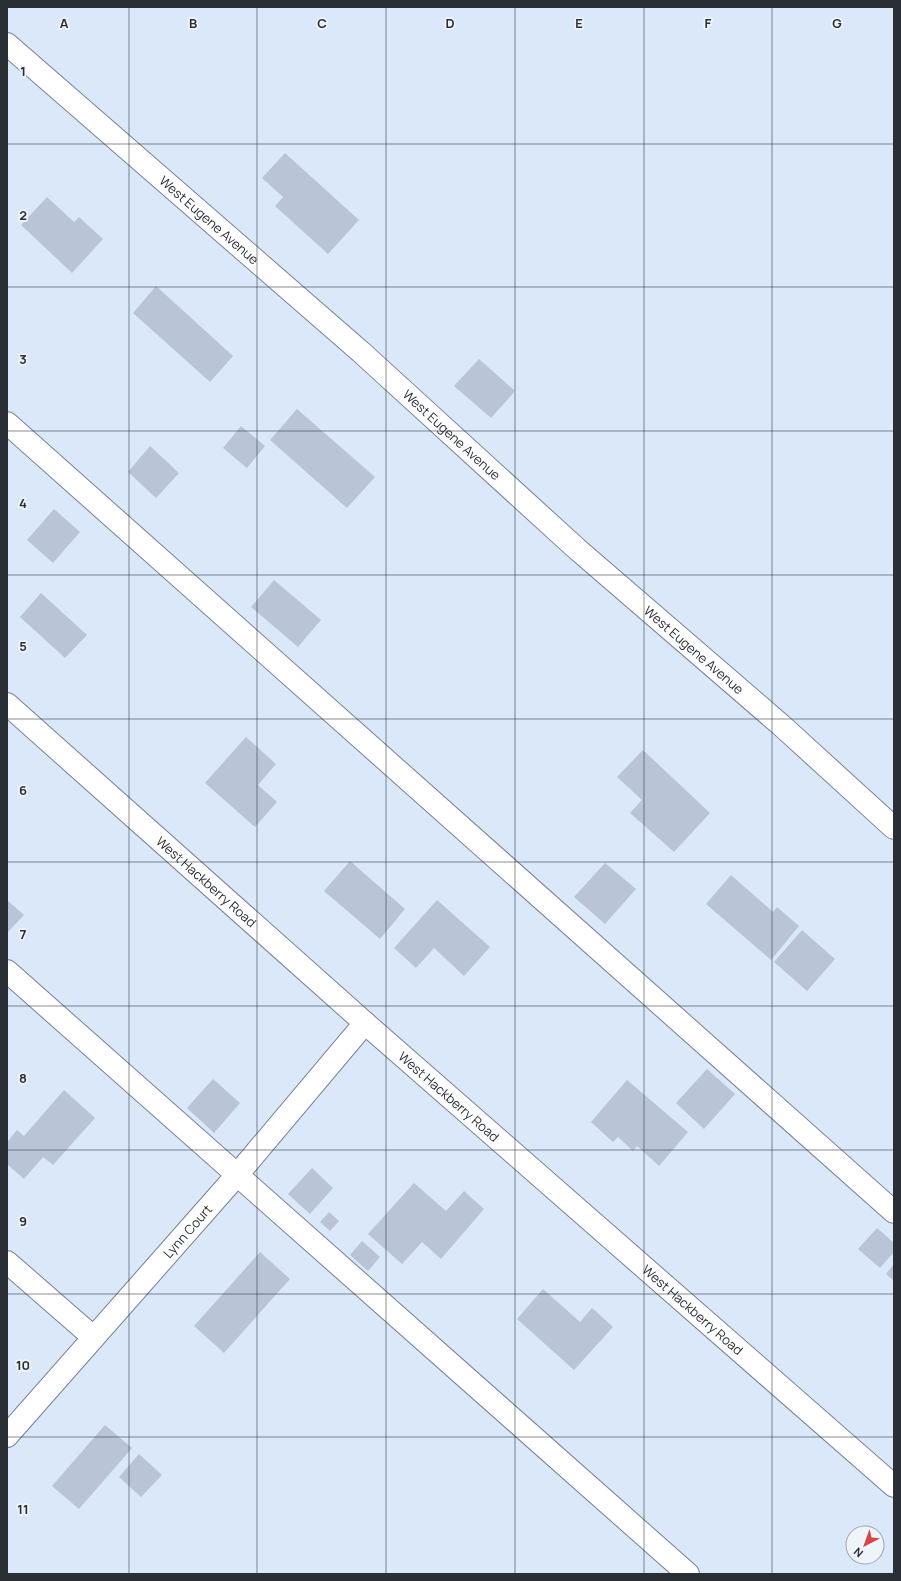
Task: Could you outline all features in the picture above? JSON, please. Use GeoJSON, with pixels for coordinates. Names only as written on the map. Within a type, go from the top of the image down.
{"type":"FeatureCollection","features":[{"type":"Feature","properties":{"kind":"street","name":"West Eugene Avenue"},"geometry":{"type":"LineString","coordinates":[[7,44],[361,352],[577,549],[781,725],[894,828]]}},
{"type":"Feature","properties":{"kind":"street"},"geometry":{"type":"LineString","coordinates":[[7,423],[894,1212]]}},
{"type":"Feature","properties":{"kind":"street","name":"West Hackberry Road"},"geometry":{"type":"LineString","coordinates":[[7,704],[365,1023],[894,1486]]}},
{"type":"Feature","properties":{"kind":"street"},"geometry":{"type":"LineString","coordinates":[[7,971],[688,1574]]}},
{"type":"Feature","properties":{"kind":"street","name":"Lynn Court"},"geometry":{"type":"LineString","coordinates":[[7,1436],[237,1175],[365,1023]]}},
{"type":"Feature","properties":{"kind":"street"},"geometry":{"type":"LineString","coordinates":[[7,1262],[93,1337]]}},
{"type":"Feature","properties":{"kind":"building"},"geometry":{"type":"Polygon","coordinates":[[[285,153],[359,220],[328,254],[275,206],[283,197],[262,178],[285,153]]]}},
{"type":"Feature","properties":{"kind":"building"},"geometry":{"type":"Polygon","coordinates":[[[47,197],[74,222],[79,217],[103,239],[72,273],[21,225],[47,197]]]}},
{"type":"Feature","properties":{"kind":"building"},"geometry":{"type":"Polygon","coordinates":[[[156,286],[233,356],[210,382],[133,313],[156,286]]]}},
{"type":"Feature","properties":{"kind":"building"},"geometry":{"type":"Polygon","coordinates":[[[479,359],[515,391],[491,418],[454,386],[479,359]]]}},
{"type":"Feature","properties":{"kind":"building"},"geometry":{"type":"Polygon","coordinates":[[[297,409],[375,477],[347,508],[270,440],[297,409]]]}},
{"type":"Feature","properties":{"kind":"building"},"geometry":{"type":"Polygon","coordinates":[[[241,426],[265,446],[247,468],[223,448],[241,426]]]}},
{"type":"Feature","properties":{"kind":"building"},"geometry":{"type":"Polygon","coordinates":[[[150,446],[179,473],[156,498],[128,472],[150,446]]]}},
{"type":"Feature","properties":{"kind":"building"},"geometry":{"type":"Polygon","coordinates":[[[54,509],[80,532],[53,563],[27,540],[54,509]]]}},
{"type":"Feature","properties":{"kind":"building"},"geometry":{"type":"Polygon","coordinates":[[[274,580],[321,620],[298,647],[251,607],[274,580]]]}},
{"type":"Feature","properties":{"kind":"building"},"geometry":{"type":"Polygon","coordinates":[[[41,593],[87,635],[65,658],[20,617],[41,593]]]}},
{"type":"Feature","properties":{"kind":"building"},"geometry":{"type":"Polygon","coordinates":[[[246,737],[276,764],[258,785],[277,802],[255,827],[205,783],[246,737]]]}},
{"type":"Feature","properties":{"kind":"building"},"geometry":{"type":"Polygon","coordinates":[[[643,750],[710,813],[674,852],[630,813],[642,800],[617,777],[643,750]]]}},
{"type":"Feature","properties":{"kind":"building"},"geometry":{"type":"Polygon","coordinates":[[[350,861],[405,909],[380,939],[324,891],[350,861]]]}},
{"type":"Feature","properties":{"kind":"building"},"geometry":{"type":"Polygon","coordinates":[[[605,863],[636,889],[605,924],[574,897],[605,863]]]}},
{"type":"Feature","properties":{"kind":"building"},"geometry":{"type":"Polygon","coordinates":[[[731,875],[773,912],[777,907],[799,926],[771,960],[706,904],[731,875]]]}},
{"type":"Feature","properties":{"kind":"building"},"geometry":{"type":"Polygon","coordinates":[[[7,900],[24,915],[7,933],[7,900]]]}},
{"type":"Feature","properties":{"kind":"building"},"geometry":{"type":"Polygon","coordinates":[[[437,900],[490,947],[464,976],[434,948],[416,968],[394,948],[437,900]]]}},
{"type":"Feature","properties":{"kind":"building"},"geometry":{"type":"Polygon","coordinates":[[[802,930],[835,959],[807,991],[774,962],[802,930]]]}},
{"type":"Feature","properties":{"kind":"building"},"geometry":{"type":"Polygon","coordinates":[[[707,1069],[735,1094],[704,1129],[676,1103],[707,1069]]]}},
{"type":"Feature","properties":{"kind":"building"},"geometry":{"type":"Polygon","coordinates":[[[213,1079],[240,1103],[214,1133],[187,1108],[213,1079]]]}},
{"type":"Feature","properties":{"kind":"building"},"geometry":{"type":"Polygon","coordinates":[[[627,1080],[688,1132],[659,1166],[637,1146],[633,1151],[618,1137],[613,1142],[591,1122],[627,1080]]]}},
{"type":"Feature","properties":{"kind":"building"},"geometry":{"type":"Polygon","coordinates":[[[64,1090],[95,1118],[53,1165],[43,1157],[24,1179],[7,1164],[7,1142],[17,1130],[24,1136],[64,1090]]]}},
{"type":"Feature","properties":{"kind":"building"},"geometry":{"type":"Polygon","coordinates":[[[312,1168],[333,1188],[310,1214],[288,1194],[312,1168]]]}},
{"type":"Feature","properties":{"kind":"building"},"geometry":{"type":"Polygon","coordinates":[[[414,1183],[446,1211],[464,1191],[484,1209],[441,1259],[422,1242],[402,1264],[368,1234],[414,1183]]]}},
{"type":"Feature","properties":{"kind":"building"},"geometry":{"type":"Polygon","coordinates":[[[329,1212],[339,1221],[330,1231],[320,1222],[329,1212]]]}},
{"type":"Feature","properties":{"kind":"building"},"geometry":{"type":"Polygon","coordinates":[[[877,1228],[894,1243],[894,1252],[880,1268],[858,1249],[877,1228]]]}},
{"type":"Feature","properties":{"kind":"building"},"geometry":{"type":"Polygon","coordinates":[[[362,1241],[380,1257],[368,1271],[350,1255],[362,1241]]]}},
{"type":"Feature","properties":{"kind":"building"},"geometry":{"type":"Polygon","coordinates":[[[260,1252],[290,1279],[224,1353],[194,1326],[260,1252]]]}},
{"type":"Feature","properties":{"kind":"building"},"geometry":{"type":"Polygon","coordinates":[[[894,1264],[894,1281],[886,1274],[894,1264]]]}},
{"type":"Feature","properties":{"kind":"building"},"geometry":{"type":"Polygon","coordinates":[[[543,1289],[580,1322],[592,1308],[613,1327],[574,1370],[517,1319],[543,1289]]]}},
{"type":"Feature","properties":{"kind":"building"},"geometry":{"type":"Polygon","coordinates":[[[105,1425],[132,1448],[79,1509],[52,1486],[105,1425]]]}},
{"type":"Feature","properties":{"kind":"building"},"geometry":{"type":"Polygon","coordinates":[[[139,1454],[162,1475],[141,1497],[119,1477],[139,1454]]]}}]}
